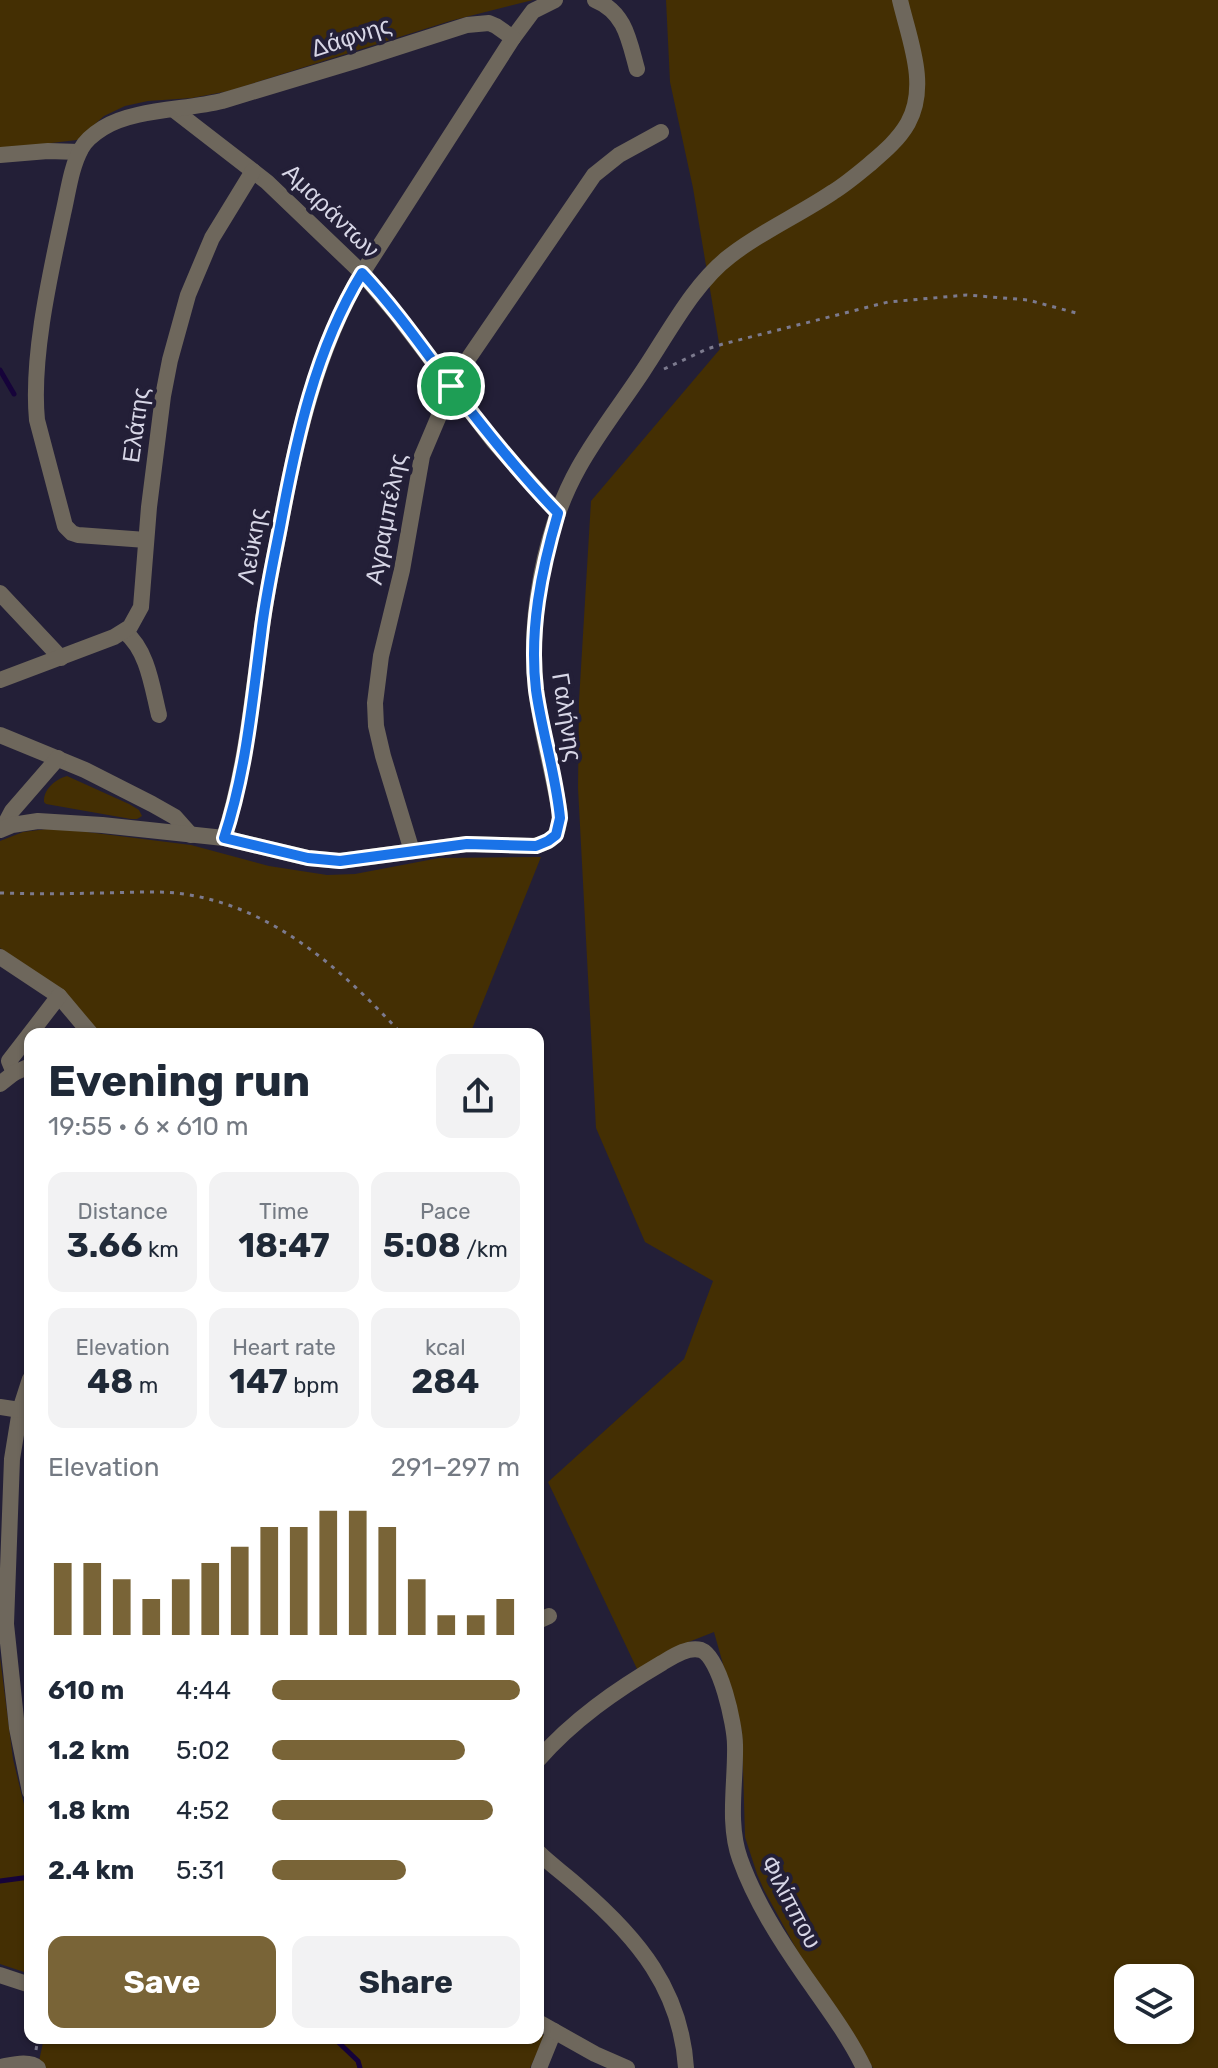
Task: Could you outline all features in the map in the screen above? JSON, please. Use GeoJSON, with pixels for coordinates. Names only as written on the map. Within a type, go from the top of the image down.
{"type":"FeatureCollection","features":[{"type":"Feature","properties":{"kind":"street"},"geometry":{"type":"LineString","coordinates":[[362,273],[513,38],[533,11],[555,0]]}},
{"type":"Feature","properties":{"kind":"street"},"geometry":{"type":"LineString","coordinates":[[595,0],[609,6],[619,18],[637,69]]}},
{"type":"Feature","properties":{"kind":"street","name":"Γαλήνης"},"geometry":{"type":"LineString","coordinates":[[1,829],[26,822],[56,821],[224,838],[330,861],[467,844],[536,846],[551,839],[558,832],[560,814],[538,699],[534,648],[541,581],[558,513],[579,467],[700,285],[716,266],[753,239],[833,192],[898,138],[917,102],[918,87],[900,0]]}},
{"type":"Feature","properties":{"kind":"street","name":"Δάφνης"},"geometry":{"type":"LineString","coordinates":[[79,152],[103,128],[123,119],[204,106],[467,25],[493,25],[513,38]]}},
{"type":"Feature","properties":{"kind":"street","name":"Αμαράντων"},"geometry":{"type":"LineString","coordinates":[[174,110],[253,171],[362,273],[512,464],[558,513]]}},
{"type":"Feature","properties":{"kind":"street","name":"Αγραμπέλης"},"geometry":{"type":"LineString","coordinates":[[412,851],[379,740],[376,715],[377,682],[385,634],[405,558],[422,456],[451,386],[594,175],[619,155],[661,132]]}},
{"type":"Feature","properties":{"kind":"street"},"geometry":{"type":"LineString","coordinates":[[0,155],[79,152],[45,312],[36,389],[37,420],[65,526],[78,535],[146,540]]}},
{"type":"Feature","properties":{"kind":"street","name":"Ελάτης"},"geometry":{"type":"LineString","coordinates":[[125,632],[141,607],[163,396],[179,326],[196,273],[212,238],[253,171]]}},
{"type":"Feature","properties":{"kind":"street","name":"Λεύκης"},"geometry":{"type":"LineString","coordinates":[[224,838],[242,767],[265,608],[297,439],[311,390],[337,321],[362,273]]}},
{"type":"Feature","properties":{"kind":"street"},"geometry":{"type":"LineString","coordinates":[[0,593],[61,658]]}},
{"type":"Feature","properties":{"kind":"street"},"geometry":{"type":"LineString","coordinates":[[0,680],[125,632],[138,648],[159,715]]}},
{"type":"Feature","properties":{"kind":"street"},"geometry":{"type":"LineString","coordinates":[[0,735],[58,758],[164,810],[181,822],[191,835]]}},
{"type":"Feature","properties":{"kind":"street"},"geometry":{"type":"LineString","coordinates":[[1,829],[12,811],[58,758]]}},
{"type":"Feature","properties":{"kind":"street"},"geometry":{"type":"LineString","coordinates":[[0,957],[59,996],[86,1028]]}},
{"type":"Feature","properties":{"kind":"street"},"geometry":{"type":"LineString","coordinates":[[34,1028],[59,996]]}},
{"type":"Feature","properties":{"kind":"street"},"geometry":{"type":"LineString","coordinates":[[0,1084],[22,1070],[9,1061],[24,1042]]}},
{"type":"Feature","properties":{"kind":"street"},"geometry":{"type":"LineString","coordinates":[[24,1398],[14,1440],[10,1483],[6,1624],[17,1728],[24,1762]]}},
{"type":"Feature","properties":{"kind":"street"},"geometry":{"type":"LineString","coordinates":[[0,1407],[20,1410]]}},
{"type":"Feature","properties":{"kind":"street","name":"Φιλίππου"},"geometry":{"type":"LineString","coordinates":[[544,1754],[583,1716],[622,1687],[680,1653],[691,1649],[704,1651],[717,1671],[734,1731],[734,1811],[740,1859],[776,1933],[838,2023],[864,2068]]}},
{"type":"Feature","properties":{"kind":"street"},"geometry":{"type":"LineString","coordinates":[[544,1857],[608,1913],[654,1968],[667,1989],[683,2034],[686,2068]]}},
{"type":"Feature","properties":{"kind":"street"},"geometry":{"type":"LineString","coordinates":[[0,1975],[24,1983]]}},
{"type":"Feature","properties":{"kind":"street"},"geometry":{"type":"LineString","coordinates":[[544,2025],[627,2068]]}},
{"type":"Feature","properties":{"kind":"street"},"geometry":{"type":"LineString","coordinates":[[539,2068],[554,2031]]}},
{"type":"Feature","properties":{"kind":"street"},"geometry":{"type":"LineString","coordinates":[[0,2067],[36,2066]]}},
{"type":"Feature","properties":{"kind":"path"},"geometry":{"type":"LineString","coordinates":[[635,382],[707,349],[888,302],[967,295],[1028,300],[1080,314]]}},
{"type":"Feature","properties":{"kind":"path"},"geometry":{"type":"LineString","coordinates":[[0,893],[174,893],[242,910],[269,922],[328,963],[396,1028]]}},
{"type":"Feature","properties":{"kind":"shaded area"},"geometry":{"type":"Polygon","coordinates":[[[0,0],[533,0],[450,21],[229,91],[125,106],[104,116],[77,140],[0,149],[0,0]]]}},
{"type":"Feature","properties":{"kind":"shaded area"},"geometry":{"type":"Polygon","coordinates":[[[666,0],[1218,0],[1218,2068],[873,2068],[799,1954],[757,1874],[745,1837],[742,1732],[714,1632],[686,1643],[638,1671],[548,1482],[684,1359],[713,1281],[645,1242],[596,1128],[578,788],[579,701],[591,501],[720,349],[693,188],[670,82],[666,0]]]}},
{"type":"Feature","properties":{"kind":"shaded area"},"geometry":{"type":"Polygon","coordinates":[[[67,776],[129,804],[142,816],[131,819],[46,804],[44,798],[48,789],[67,776]]]}},
{"type":"Feature","properties":{"kind":"shaded area"},"geometry":{"type":"Polygon","coordinates":[[[55,828],[191,845],[269,866],[327,875],[355,874],[439,858],[541,857],[472,1028],[92,1028],[63,990],[0,948],[0,841],[23,832],[55,828]]]}},
{"type":"Feature","properties":{"kind":"shaded area"},"geometry":{"type":"Polygon","coordinates":[[[0,1657],[13,1759],[24,1805],[24,1972],[0,1964],[0,1657]]]}},
{"type":"Feature","properties":{"kind":"shaded area"},"geometry":{"type":"Polygon","coordinates":[[[43,2044],[541,2044],[530,2068],[45,2068],[39,2061],[43,2044]]]}},
{"type":"Feature","properties":{"kind":"waterway"},"geometry":{"type":"LineString","coordinates":[[0,370],[14,394]]}},
{"type":"Feature","properties":{"kind":"waterway"},"geometry":{"type":"LineString","coordinates":[[0,1881],[24,1878]]}},
{"type":"Feature","properties":{"kind":"waterway"},"geometry":{"type":"LineString","coordinates":[[340,2044],[358,2061],[360,2068]]}},
{"type":"Feature","properties":{"kind":"route"},"geometry":{"type":"LineString","coordinates":[[362,273],[451,386],[506,457],[558,513],[541,581],[534,648],[536,690],[560,814],[557,834],[536,846],[467,844],[340,861],[308,858],[224,838],[242,767],[261,632],[295,448],[326,349],[362,273]]}}]}
